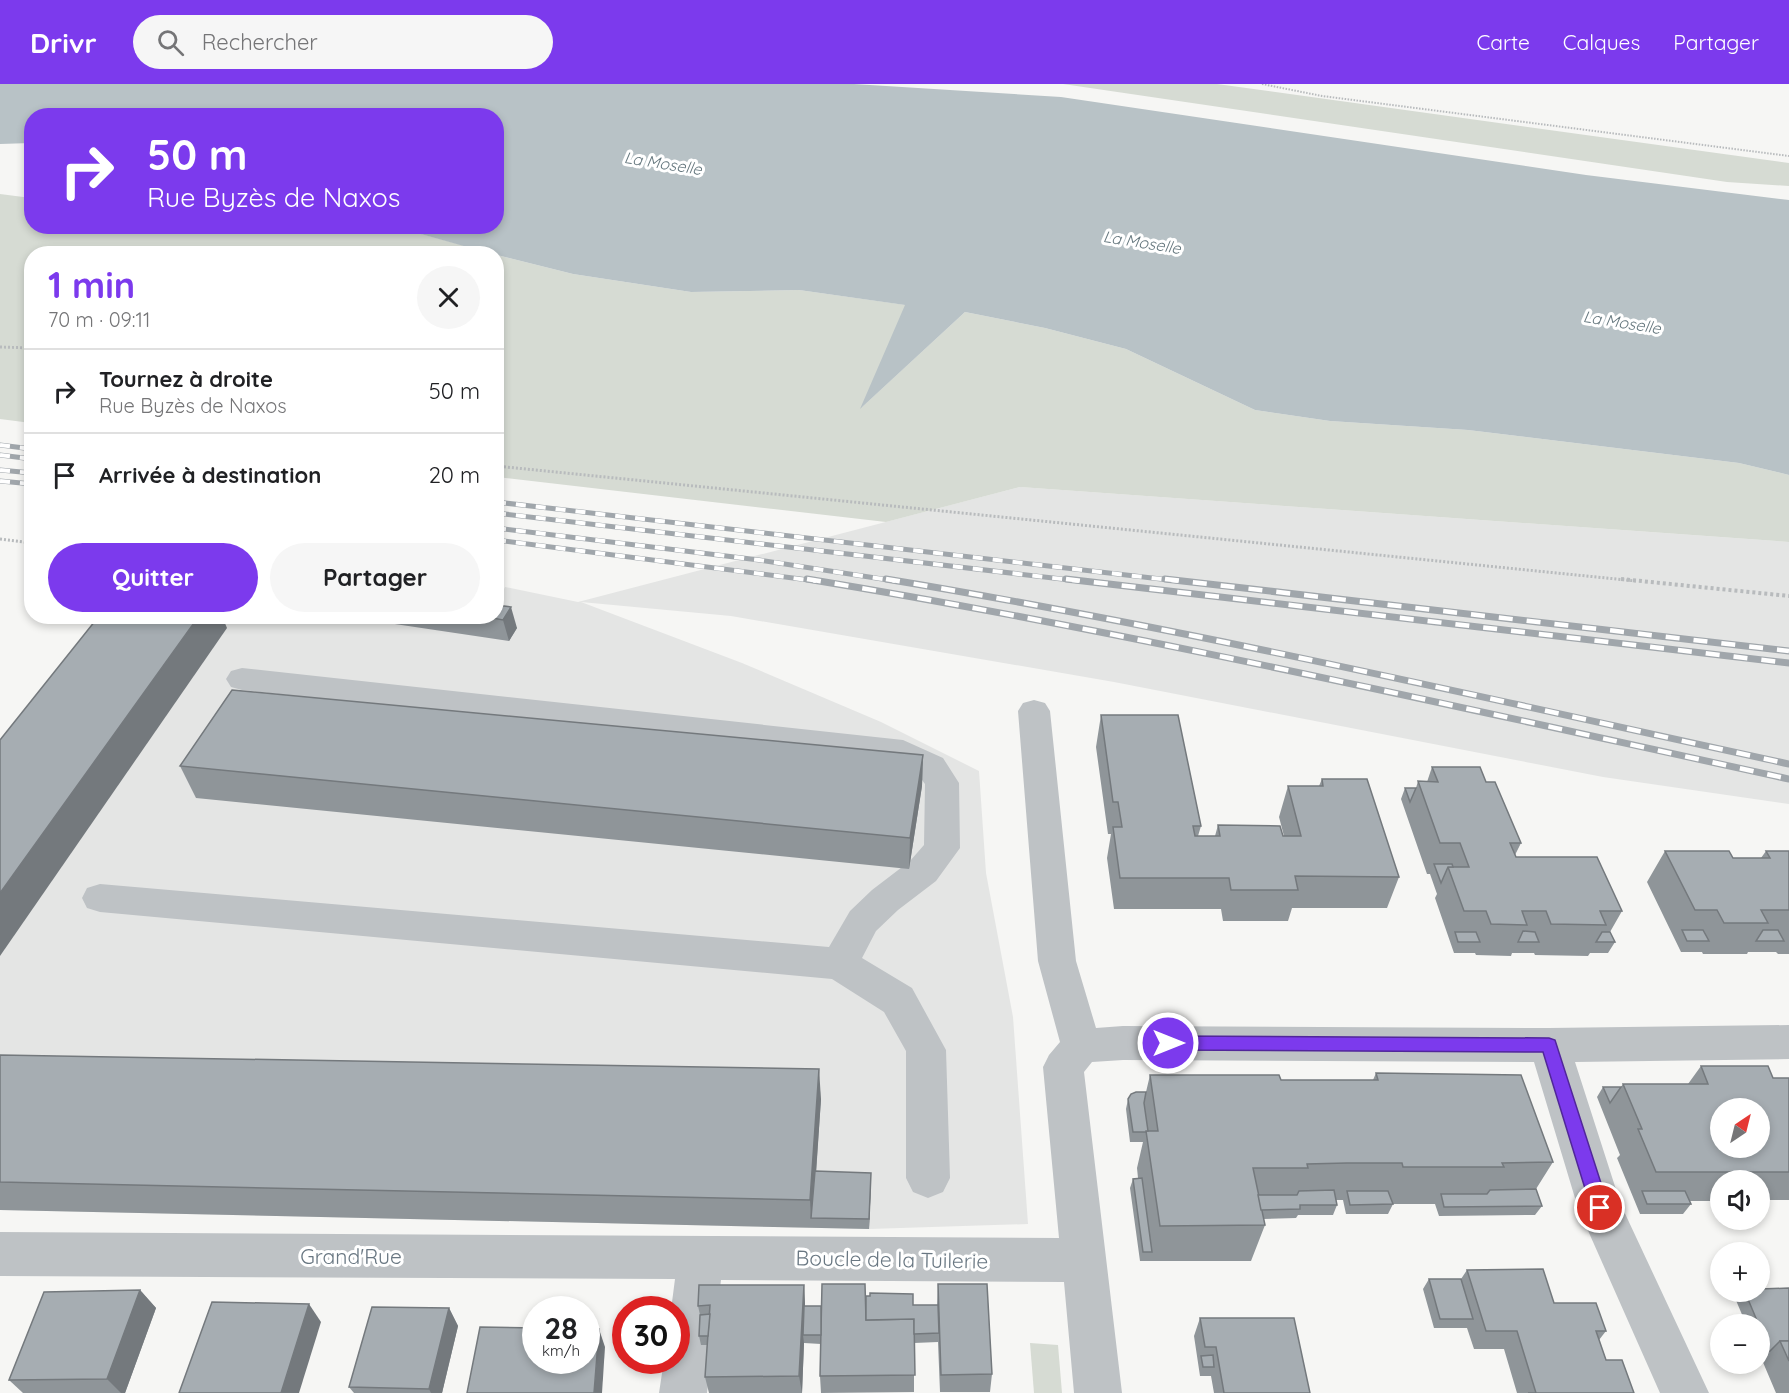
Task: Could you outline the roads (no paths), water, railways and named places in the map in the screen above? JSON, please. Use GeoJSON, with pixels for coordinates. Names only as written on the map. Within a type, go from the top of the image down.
{"type":"FeatureCollection","features":[{"type":"Feature","properties":{"kind":"street"},"geometry":{"type":"LineString","coordinates":[[242,679],[903,752],[931,767],[942,783],[942,848],[923,872],[885,900],[863,921],[839,964]]}},
{"type":"Feature","properties":{"kind":"street"},"geometry":{"type":"LineString","coordinates":[[1034,711],[1057,961],[1081,1046]]}},
{"type":"Feature","properties":{"kind":"street"},"geometry":{"type":"LineString","coordinates":[[100,898],[839,964],[898,1000],[926,1050],[928,1179]]}},
{"type":"Feature","properties":{"kind":"street"},"geometry":{"type":"LineString","coordinates":[[1098,1393],[1063,1067],[1081,1046],[1123,1043],[1549,1045],[1789,1042]]}},
{"type":"Feature","properties":{"kind":"street"},"geometry":{"type":"LineString","coordinates":[[1549,1045],[1600,1208],[1685,1393]]}},
{"type":"Feature","properties":{"kind":"street","name":"Grand'Rue"},"geometry":{"type":"LineString","coordinates":[[0,1254],[701,1257]]}},
{"type":"Feature","properties":{"kind":"street"},"geometry":{"type":"LineString","coordinates":[[683,1393],[701,1257]]}},
{"type":"Feature","properties":{"kind":"street","name":"Boucle de la Tuilerie"},"geometry":{"type":"LineString","coordinates":[[701,1257],[1084,1260]]}},
{"type":"Feature","properties":{"kind":"water","name":"La Moselle"},"geometry":{"type":"Polygon","coordinates":[[[0,84],[854,84],[1061,97],[1586,175],[1789,200],[1789,475],[1739,463],[1616,448],[1468,430],[1330,421],[1255,410],[1126,349],[1045,328],[965,312],[860,409],[905,305],[799,290],[691,292],[573,274],[504,257],[504,246],[464,246],[421,234],[504,234],[504,108],[24,108],[24,143],[0,144],[0,84]]]}},
{"type":"Feature","properties":{"kind":"railway"},"geometry":{"type":"LineString","coordinates":[[0,445],[24,448]]}},
{"type":"Feature","properties":{"kind":"railway"},"geometry":{"type":"LineString","coordinates":[[0,455],[24,458]]}},
{"type":"Feature","properties":{"kind":"railway"},"geometry":{"type":"LineString","coordinates":[[0,470],[24,472]]}},
{"type":"Feature","properties":{"kind":"railway"},"geometry":{"type":"LineString","coordinates":[[0,481],[24,483]]}},
{"type":"Feature","properties":{"kind":"railway"},"geometry":{"type":"LineString","coordinates":[[504,503],[1178,581]]}},
{"type":"Feature","properties":{"kind":"railway"},"geometry":{"type":"LineString","coordinates":[[504,514],[1079,581]]}},
{"type":"Feature","properties":{"kind":"railway"},"geometry":{"type":"LineString","coordinates":[[504,529],[759,560],[895,581]]}},
{"type":"Feature","properties":{"kind":"railway"},"geometry":{"type":"LineString","coordinates":[[504,541],[816,581]]}},
{"type":"Feature","properties":{"kind":"railway"},"geometry":{"type":"LineString","coordinates":[[807,579],[1177,647],[1789,779]]}},
{"type":"Feature","properties":{"kind":"railway"},"geometry":{"type":"LineString","coordinates":[[886,579],[1226,642],[1789,764]]}},
{"type":"Feature","properties":{"kind":"railway"},"geometry":{"type":"LineString","coordinates":[[1066,579],[1789,663]]}},
{"type":"Feature","properties":{"kind":"railway"},"geometry":{"type":"LineString","coordinates":[[1165,579],[1789,651]]}}]}
